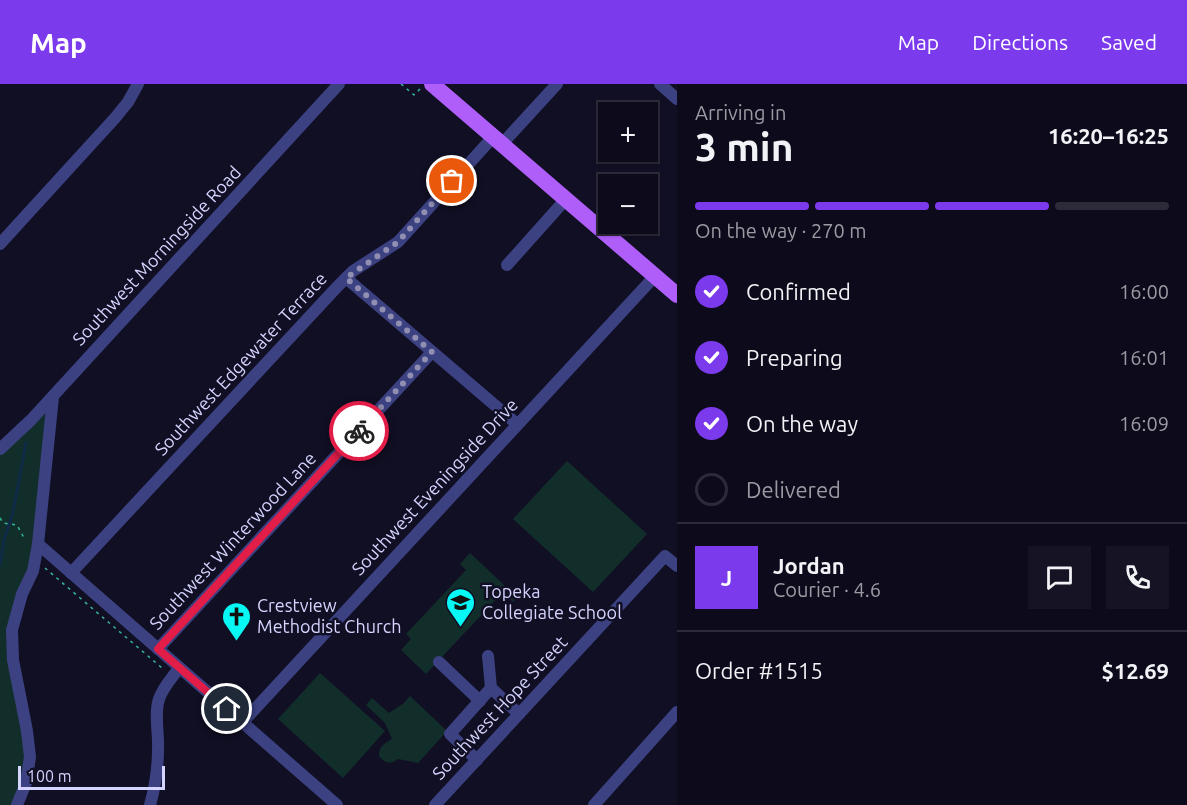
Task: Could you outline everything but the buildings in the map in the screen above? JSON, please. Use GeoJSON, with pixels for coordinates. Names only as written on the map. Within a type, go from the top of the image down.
{"type":"FeatureCollection","features":[{"type":"Feature","properties":{"kind":"main road"},"geometry":{"type":"LineString","coordinates":[[432,84],[677,295]]}},
{"type":"Feature","properties":{"kind":"street"},"geometry":{"type":"LineString","coordinates":[[0,244],[115,118],[128,102],[138,84]]}},
{"type":"Feature","properties":{"kind":"street","name":"Southwest Morningside Road"},"geometry":{"type":"LineString","coordinates":[[0,449],[53,397],[339,84]]}},
{"type":"Feature","properties":{"kind":"street","name":"Southwest Edgewater Terrace"},"geometry":{"type":"LineString","coordinates":[[71,573],[346,278],[398,242],[497,140],[557,84]]}},
{"type":"Feature","properties":{"kind":"street"},"geometry":{"type":"LineString","coordinates":[[660,84],[677,99]]}},
{"type":"Feature","properties":{"kind":"street"},"geometry":{"type":"LineString","coordinates":[[507,265],[566,199]]}},
{"type":"Feature","properties":{"kind":"street","name":"Southwest Eveningside Drive"},"geometry":{"type":"LineString","coordinates":[[242,723],[655,276]]}},
{"type":"Feature","properties":{"kind":"street"},"geometry":{"type":"LineString","coordinates":[[346,278],[517,424]]}},
{"type":"Feature","properties":{"kind":"street","name":"Southwest Winterwood Lane"},"geometry":{"type":"LineString","coordinates":[[158,649],[432,352]]}},
{"type":"Feature","properties":{"kind":"street"},"geometry":{"type":"LineString","coordinates":[[17,805],[26,783],[30,757],[13,660],[12,630],[22,594],[33,571],[34,542],[53,397]]}},
{"type":"Feature","properties":{"kind":"street"},"geometry":{"type":"LineString","coordinates":[[34,542],[337,805]]}},
{"type":"Feature","properties":{"kind":"street","name":"Southwest Hope Street"},"geometry":{"type":"LineString","coordinates":[[435,805],[665,556],[677,566]]}},
{"type":"Feature","properties":{"kind":"street"},"geometry":{"type":"LineString","coordinates":[[488,656],[491,688],[519,714]]}},
{"type":"Feature","properties":{"kind":"street"},"geometry":{"type":"LineString","coordinates":[[439,662],[480,701]]}},
{"type":"Feature","properties":{"kind":"street"},"geometry":{"type":"LineString","coordinates":[[150,805],[158,753],[158,700],[179,668]]}},
{"type":"Feature","properties":{"kind":"street"},"geometry":{"type":"LineString","coordinates":[[477,760],[450,734],[491,688]]}},
{"type":"Feature","properties":{"kind":"street"},"geometry":{"type":"LineString","coordinates":[[594,805],[677,712]]}},
{"type":"Feature","properties":{"kind":"path"},"geometry":{"type":"LineString","coordinates":[[401,84],[414,95],[424,84]]}},
{"type":"Feature","properties":{"kind":"path"},"geometry":{"type":"LineString","coordinates":[[0,518],[3,523],[17,525],[23,536],[34,542]]}},
{"type":"Feature","properties":{"kind":"path"},"geometry":{"type":"LineString","coordinates":[[45,567],[165,670]]}},
{"type":"Feature","properties":{"kind":"green space"},"geometry":{"type":"Polygon","coordinates":[[[53,397],[38,544],[12,630],[29,740],[17,805],[0,805],[0,449],[53,397]]]}},
{"type":"Feature","properties":{"kind":"green space"},"geometry":{"type":"Polygon","coordinates":[[[567,461],[647,534],[593,592],[513,519],[567,461]]]}},
{"type":"Feature","properties":{"kind":"green space"},"geometry":{"type":"Polygon","coordinates":[[[470,553],[517,597],[513,602],[502,593],[426,674],[401,650],[411,639],[406,634],[466,570],[460,564],[470,553]]]}},
{"type":"Feature","properties":{"kind":"green space"},"geometry":{"type":"Polygon","coordinates":[[[320,673],[385,731],[343,778],[278,719],[320,673]]]}},
{"type":"Feature","properties":{"kind":"green space"},"geometry":{"type":"Polygon","coordinates":[[[410,696],[447,731],[418,763],[398,759],[390,763],[385,762],[379,756],[380,750],[392,739],[385,723],[366,705],[372,698],[389,713],[410,696]]]}},
{"type":"Feature","properties":{"kind":"waterway"},"geometry":{"type":"LineString","coordinates":[[0,565],[26,443]]}},
{"type":"Feature","properties":{"kind":"way so far"},"geometry":{"type":"LineString","coordinates":[[359,431],[432,352],[346,278],[398,242],[452,181]]}},
{"type":"Feature","properties":{"kind":"place","name":"Topeka Collegiate School"},"geometry":{"type":"Point","coordinates":[461,628]}},
{"type":"Feature","properties":{"kind":"place","name":"Crestview Methodist Church"},"geometry":{"type":"Point","coordinates":[236,642]}},
{"type":"Feature","properties":{"kind":"route"},"geometry":{"type":"LineString","coordinates":[[227,709],[158,649],[359,431]]}}]}
